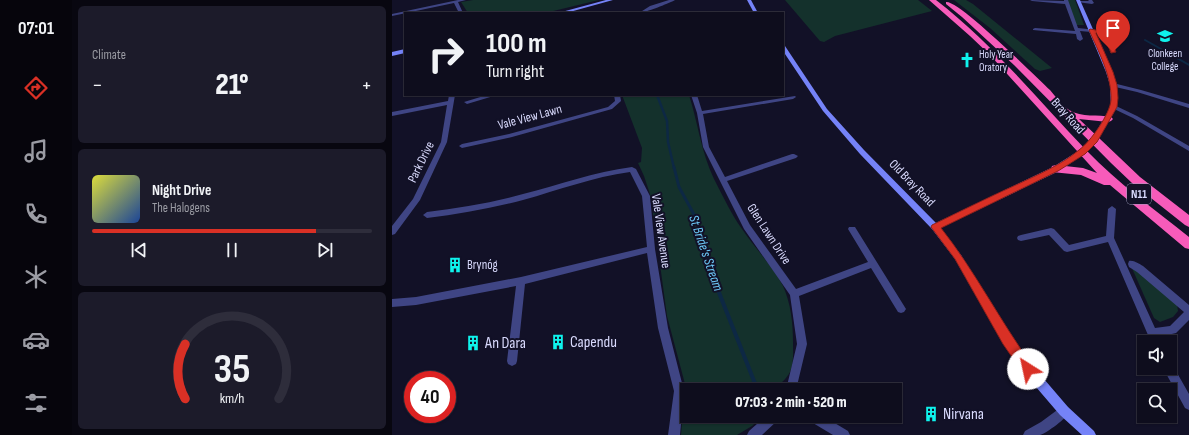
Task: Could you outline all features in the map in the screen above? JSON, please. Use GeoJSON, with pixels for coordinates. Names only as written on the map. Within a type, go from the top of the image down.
{"type":"FeatureCollection","features":[{"type":"Feature","properties":{"kind":"highway","name":"Bray Road"},"geometry":{"type":"LineString","coordinates":[[932,0],[948,12],[1089,146],[1136,180],[1189,222]]}},
{"type":"Feature","properties":{"kind":"highway","name":"Bray Road"},"geometry":{"type":"LineString","coordinates":[[943,0],[965,15],[1066,112],[1118,187],[1189,244]]}},
{"type":"Feature","properties":{"kind":"highway","name":"N11"},"geometry":{"type":"LineString","coordinates":[[1038,85],[1039,93],[1071,129],[1189,244]]}},
{"type":"Feature","properties":{"kind":"highway","name":"N11"},"geometry":{"type":"LineString","coordinates":[[1066,112],[1085,118],[1108,118]]}},
{"type":"Feature","properties":{"kind":"highway"},"geometry":{"type":"LineString","coordinates":[[1056,169],[1087,173],[1118,187]]}},
{"type":"Feature","properties":{"kind":"street"},"geometry":{"type":"LineString","coordinates":[[407,12],[464,0]]}},
{"type":"Feature","properties":{"kind":"street"},"geometry":{"type":"LineString","coordinates":[[564,12],[611,0]]}},
{"type":"Feature","properties":{"kind":"street"},"geometry":{"type":"LineString","coordinates":[[643,12],[652,7],[673,0]]}},
{"type":"Feature","properties":{"kind":"street"},"geometry":{"type":"LineString","coordinates":[[749,0],[755,12]]}},
{"type":"Feature","properties":{"kind":"street"},"geometry":{"type":"LineString","coordinates":[[1032,0],[1066,2],[1080,39]]}},
{"type":"Feature","properties":{"kind":"street"},"geometry":{"type":"LineString","coordinates":[[1079,1],[1092,3],[1090,0]]}},
{"type":"Feature","properties":{"kind":"street"},"geometry":{"type":"LineString","coordinates":[[935,227],[1056,169],[1089,146],[1108,118],[1114,107],[1113,85],[1079,1]]}},
{"type":"Feature","properties":{"kind":"street"},"geometry":{"type":"LineString","coordinates":[[456,2],[461,12]]}},
{"type":"Feature","properties":{"kind":"street"},"geometry":{"type":"LineString","coordinates":[[392,15],[404,13]]}},
{"type":"Feature","properties":{"kind":"street"},"geometry":{"type":"LineString","coordinates":[[1035,29],[1077,31],[1092,30],[1105,33],[1113,52]]}},
{"type":"Feature","properties":{"kind":"street","name":"Old Bray Road"},"geometry":{"type":"LineString","coordinates":[[784,48],[835,121],[862,152],[935,227],[958,257],[1007,340],[1028,369],[1064,412],[1090,435]]}},
{"type":"Feature","properties":{"kind":"street"},"geometry":{"type":"LineString","coordinates":[[392,54],[404,51]]}},
{"type":"Feature","properties":{"kind":"street"},"geometry":{"type":"LineString","coordinates":[[1113,85],[1189,106]]}},
{"type":"Feature","properties":{"kind":"street"},"geometry":{"type":"LineString","coordinates":[[467,102],[490,96]]}},
{"type":"Feature","properties":{"kind":"street","name":"Vale View Lawn"},"geometry":{"type":"LineString","coordinates":[[462,146],[510,136],[610,108],[618,101],[617,96]]}},
{"type":"Feature","properties":{"kind":"street","name":"Glen Lawn Drive"},"geometry":{"type":"LineString","coordinates":[[694,96],[700,113],[706,147],[747,227],[794,294],[802,344],[793,383]]}},
{"type":"Feature","properties":{"kind":"street"},"geometry":{"type":"LineString","coordinates":[[700,113],[794,97]]}},
{"type":"Feature","properties":{"kind":"street"},"geometry":{"type":"LineString","coordinates":[[392,114],[452,98]]}},
{"type":"Feature","properties":{"kind":"street","name":"Park Drive"},"geometry":{"type":"LineString","coordinates":[[392,232],[416,200],[444,142],[452,98]]}},
{"type":"Feature","properties":{"kind":"street"},"geometry":{"type":"LineString","coordinates":[[1114,107],[1135,117],[1189,149]]}},
{"type":"Feature","properties":{"kind":"street"},"geometry":{"type":"LineString","coordinates":[[723,180],[794,156]]}},
{"type":"Feature","properties":{"kind":"street","name":"Vale View Avenue"},"geometry":{"type":"LineString","coordinates":[[427,215],[464,210],[514,199],[610,171],[632,169],[646,196],[651,249],[663,328],[679,390],[674,435]]}},
{"type":"Feature","properties":{"kind":"street"},"geometry":{"type":"LineString","coordinates":[[1112,209],[1110,238],[1153,335]]}},
{"type":"Feature","properties":{"kind":"street"},"geometry":{"type":"LineString","coordinates":[[852,229],[900,309]]}},
{"type":"Feature","properties":{"kind":"street"},"geometry":{"type":"LineString","coordinates":[[1021,238],[1051,232],[1067,249],[1110,238]]}},
{"type":"Feature","properties":{"kind":"street"},"geometry":{"type":"LineString","coordinates":[[392,303],[416,301],[521,281],[651,249]]}},
{"type":"Feature","properties":{"kind":"street"},"geometry":{"type":"LineString","coordinates":[[794,294],[873,264]]}},
{"type":"Feature","properties":{"kind":"street"},"geometry":{"type":"LineString","coordinates":[[1132,264],[1140,269],[1189,312],[1173,330],[1159,335]]}},
{"type":"Feature","properties":{"kind":"street"},"geometry":{"type":"LineString","coordinates":[[512,361],[521,281]]}},
{"type":"Feature","properties":{"kind":"street"},"geometry":{"type":"LineString","coordinates":[[1172,375],[1179,390],[1189,404]]}},
{"type":"Feature","properties":{"kind":"street"},"geometry":{"type":"LineString","coordinates":[[1029,435],[1045,426],[1064,412]]}},
{"type":"Feature","properties":{"kind":"street"},"geometry":{"type":"LineString","coordinates":[[753,435],[766,423]]}},
{"type":"Feature","properties":{"kind":"street"},"geometry":{"type":"LineString","coordinates":[[824,423],[844,435]]}},
{"type":"Feature","properties":{"kind":"green space"},"geometry":{"type":"Polygon","coordinates":[[[473,0],[599,0],[549,12],[467,12],[461,2],[473,0]]]}},
{"type":"Feature","properties":{"kind":"green space"},"geometry":{"type":"Polygon","coordinates":[[[785,0],[918,0],[932,11],[835,36],[824,42],[820,41],[785,0]]]}},
{"type":"Feature","properties":{"kind":"green space"},"geometry":{"type":"Polygon","coordinates":[[[954,0],[966,0],[973,4],[1052,68],[1040,71],[1035,69],[990,28],[954,0]]]}},
{"type":"Feature","properties":{"kind":"green space"},"geometry":{"type":"Polygon","coordinates":[[[1066,0],[1075,0],[1084,25],[1075,25],[1066,0]]]}},
{"type":"Feature","properties":{"kind":"green space"},"geometry":{"type":"Polygon","coordinates":[[[622,96],[689,96],[703,148],[714,179],[738,223],[774,272],[786,293],[792,321],[793,361],[788,375],[781,383],[685,383],[667,316],[650,194],[638,163],[641,162],[642,148],[622,96]]]}},
{"type":"Feature","properties":{"kind":"green space"},"geometry":{"type":"Polygon","coordinates":[[[1131,266],[1177,304],[1178,311],[1173,317],[1160,322],[1154,318],[1131,266]]]}},
{"type":"Feature","properties":{"kind":"green space"},"geometry":{"type":"Polygon","coordinates":[[[682,423],[755,423],[737,435],[681,435],[682,423]]]}},
{"type":"Feature","properties":{"kind":"waterway"},"geometry":{"type":"LineString","coordinates":[[1145,40],[1189,65]]}},
{"type":"Feature","properties":{"kind":"waterway","name":"St Bride's Stream"},"geometry":{"type":"LineString","coordinates":[[657,96],[667,121],[668,142],[674,168]]}},
{"type":"Feature","properties":{"kind":"waterway","name":"St Bride's Stream"},"geometry":{"type":"LineString","coordinates":[[674,167],[679,187],[697,220],[710,269],[717,286]]}},
{"type":"Feature","properties":{"kind":"waterway","name":"St Bride's Stream"},"geometry":{"type":"LineString","coordinates":[[716,285],[755,383]]}},
{"type":"Feature","properties":{"kind":"place","name":"Clonkeen College"},"geometry":{"type":"Point","coordinates":[1165,36]}},
{"type":"Feature","properties":{"kind":"place","name":"Holy Year Oratory"},"geometry":{"type":"Point","coordinates":[967,60]}},
{"type":"Feature","properties":{"kind":"place","name":"Brynóg"},"geometry":{"type":"Point","coordinates":[455,265]}},
{"type":"Feature","properties":{"kind":"place","name":"Capendu"},"geometry":{"type":"Point","coordinates":[558,342]}},
{"type":"Feature","properties":{"kind":"place","name":"An Dara"},"geometry":{"type":"Point","coordinates":[473,343]}},
{"type":"Feature","properties":{"kind":"place","name":"Nirvana"},"geometry":{"type":"Point","coordinates":[931,414]}},
{"type":"Feature","properties":{"kind":"route"},"geometry":{"type":"LineString","coordinates":[[1028,369],[1007,340],[958,257],[935,227],[1066,164],[1094,141],[1114,107],[1115,98],[1109,72],[1092,30],[1105,33],[1113,52]]}}]}
